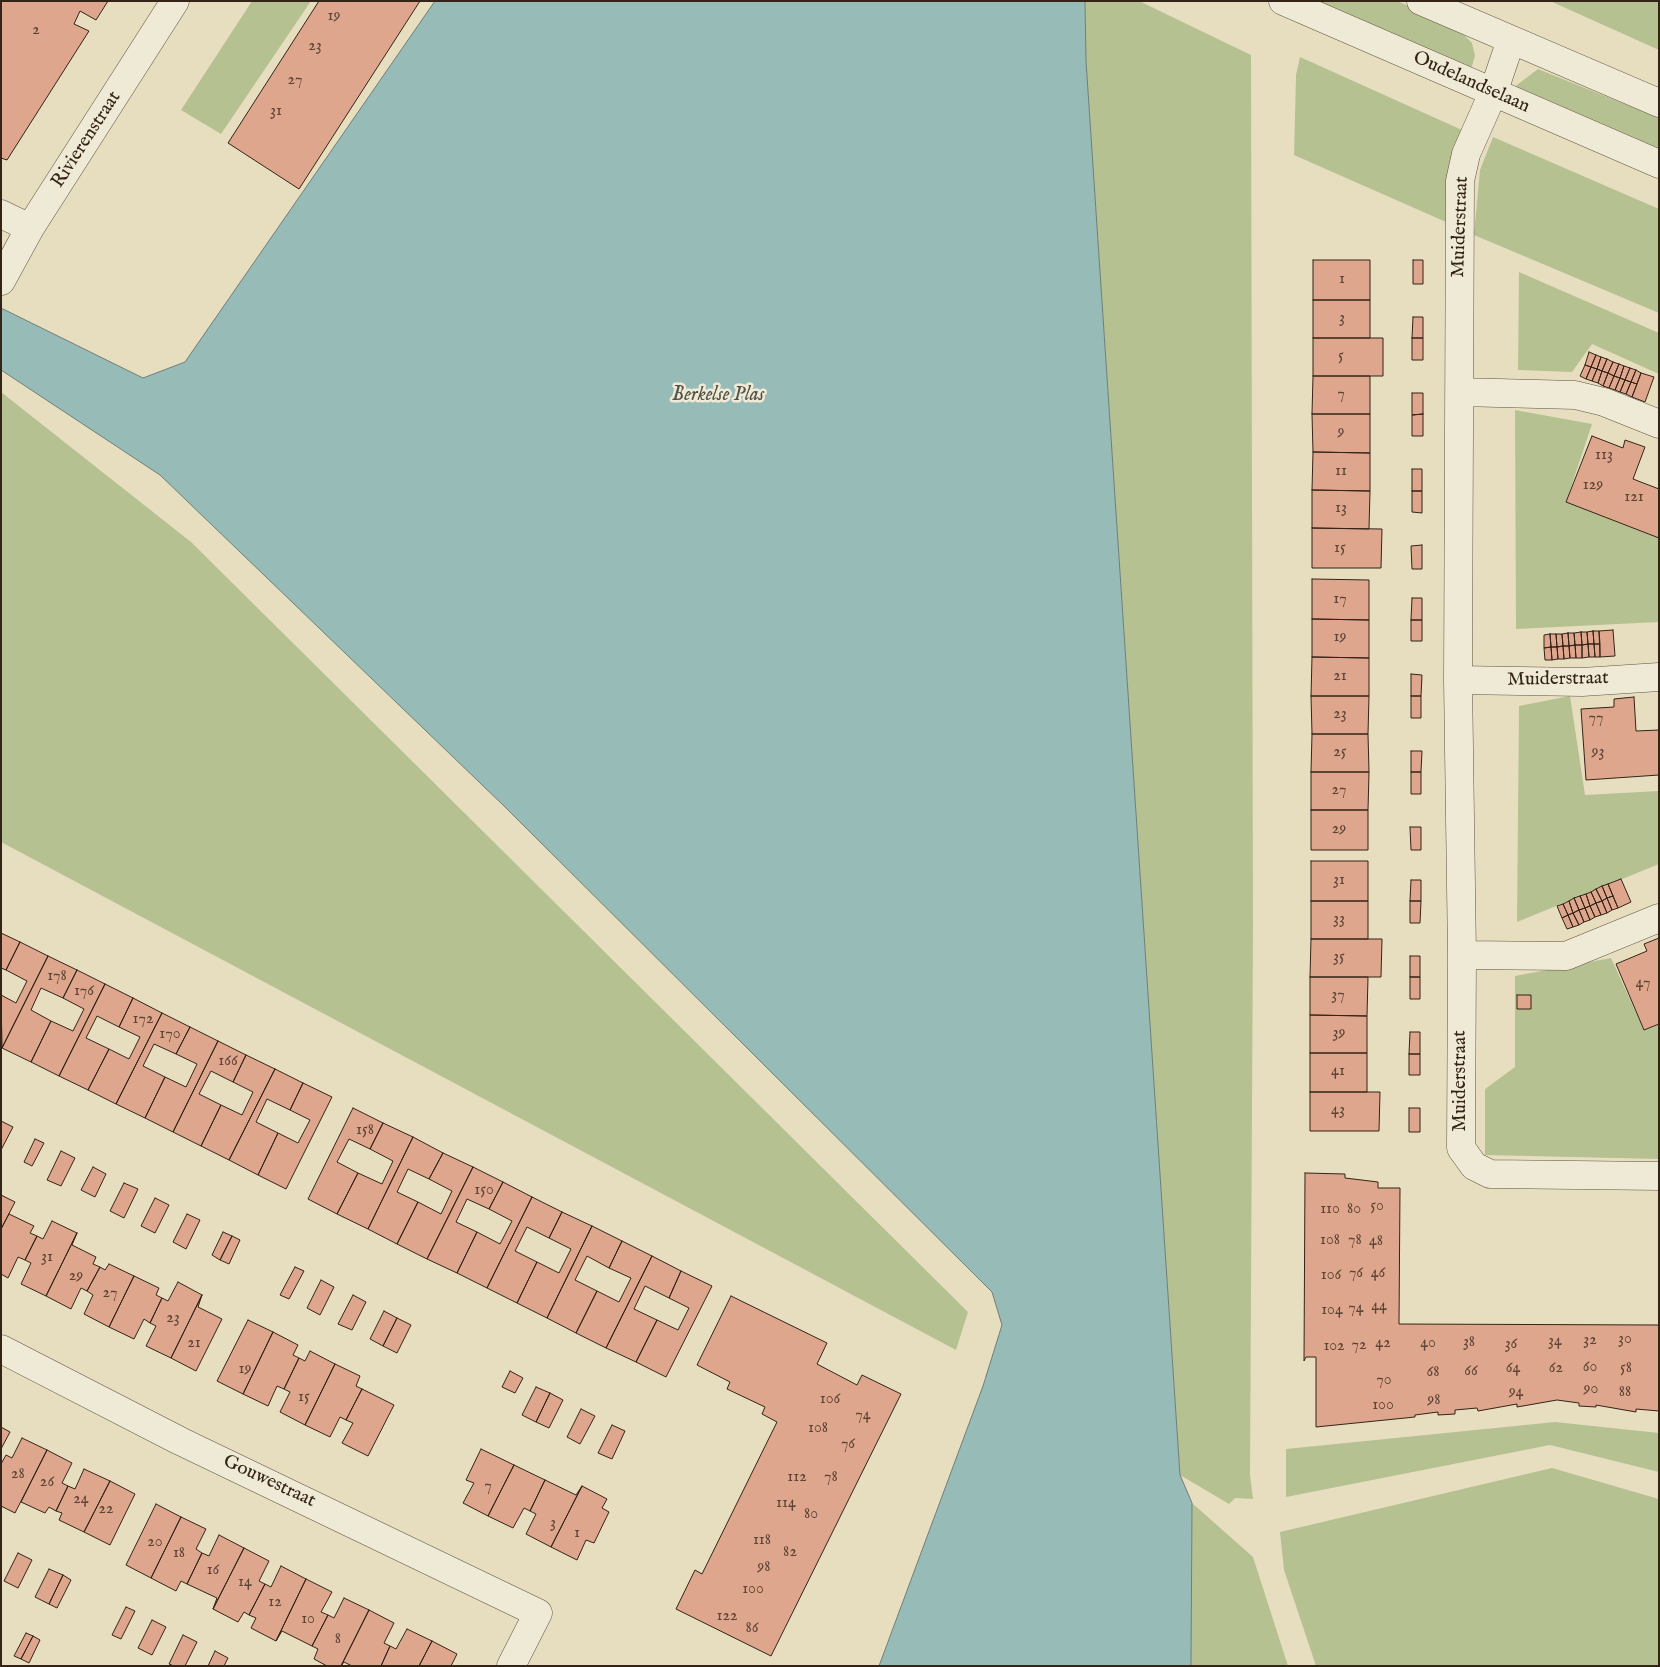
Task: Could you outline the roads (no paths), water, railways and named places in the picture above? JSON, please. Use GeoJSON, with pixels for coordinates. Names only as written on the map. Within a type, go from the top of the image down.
{"type":"FeatureCollection","features":[{"type":"Feature","properties":{"kind":"street","name":"Rivierenstraat"},"geometry":{"type":"LineString","coordinates":[[1,281],[30,228],[175,1]]}},
{"type":"Feature","properties":{"kind":"street","name":"Oudelandselaan"},"geometry":{"type":"LineString","coordinates":[[1283,1],[1659,164]]}},
{"type":"Feature","properties":{"kind":"street"},"geometry":{"type":"LineString","coordinates":[[1420,1],[1659,104]]}},
{"type":"Feature","properties":{"kind":"street","name":"Muiderstraat"},"geometry":{"type":"LineString","coordinates":[[1511,40],[1493,92],[1466,154],[1460,181],[1458,680],[1462,955],[1461,1148],[1474,1166],[1490,1174],[1659,1176]]}},
{"type":"Feature","properties":{"kind":"street"},"geometry":{"type":"LineString","coordinates":[[1,214],[30,228]]}},
{"type":"Feature","properties":{"kind":"street"},"geometry":{"type":"LineString","coordinates":[[1460,392],[1576,395],[1604,402],[1659,424]]}},
{"type":"Feature","properties":{"kind":"street","name":"Muiderstraat"},"geometry":{"type":"LineString","coordinates":[[1458,680],[1582,682],[1659,676]]}},
{"type":"Feature","properties":{"kind":"street"},"geometry":{"type":"LineString","coordinates":[[1462,955],[1566,956],[1659,918]]}},
{"type":"Feature","properties":{"kind":"street","name":"Gouwestraat"},"geometry":{"type":"LineString","coordinates":[[1,1349],[180,1440],[538,1613],[511,1666]]}},
{"type":"Feature","properties":{"kind":"water","name":"Berkelse Plas"},"geometry":{"type":"Polygon","coordinates":[[[435,1],[1085,1],[1086,61],[1180,1475],[1192,1503],[1191,1666],[879,1666],[983,1386],[1002,1325],[992,1292],[504,806],[160,475],[1,370],[1,308],[143,378],[185,362],[435,1]]]}}]}
